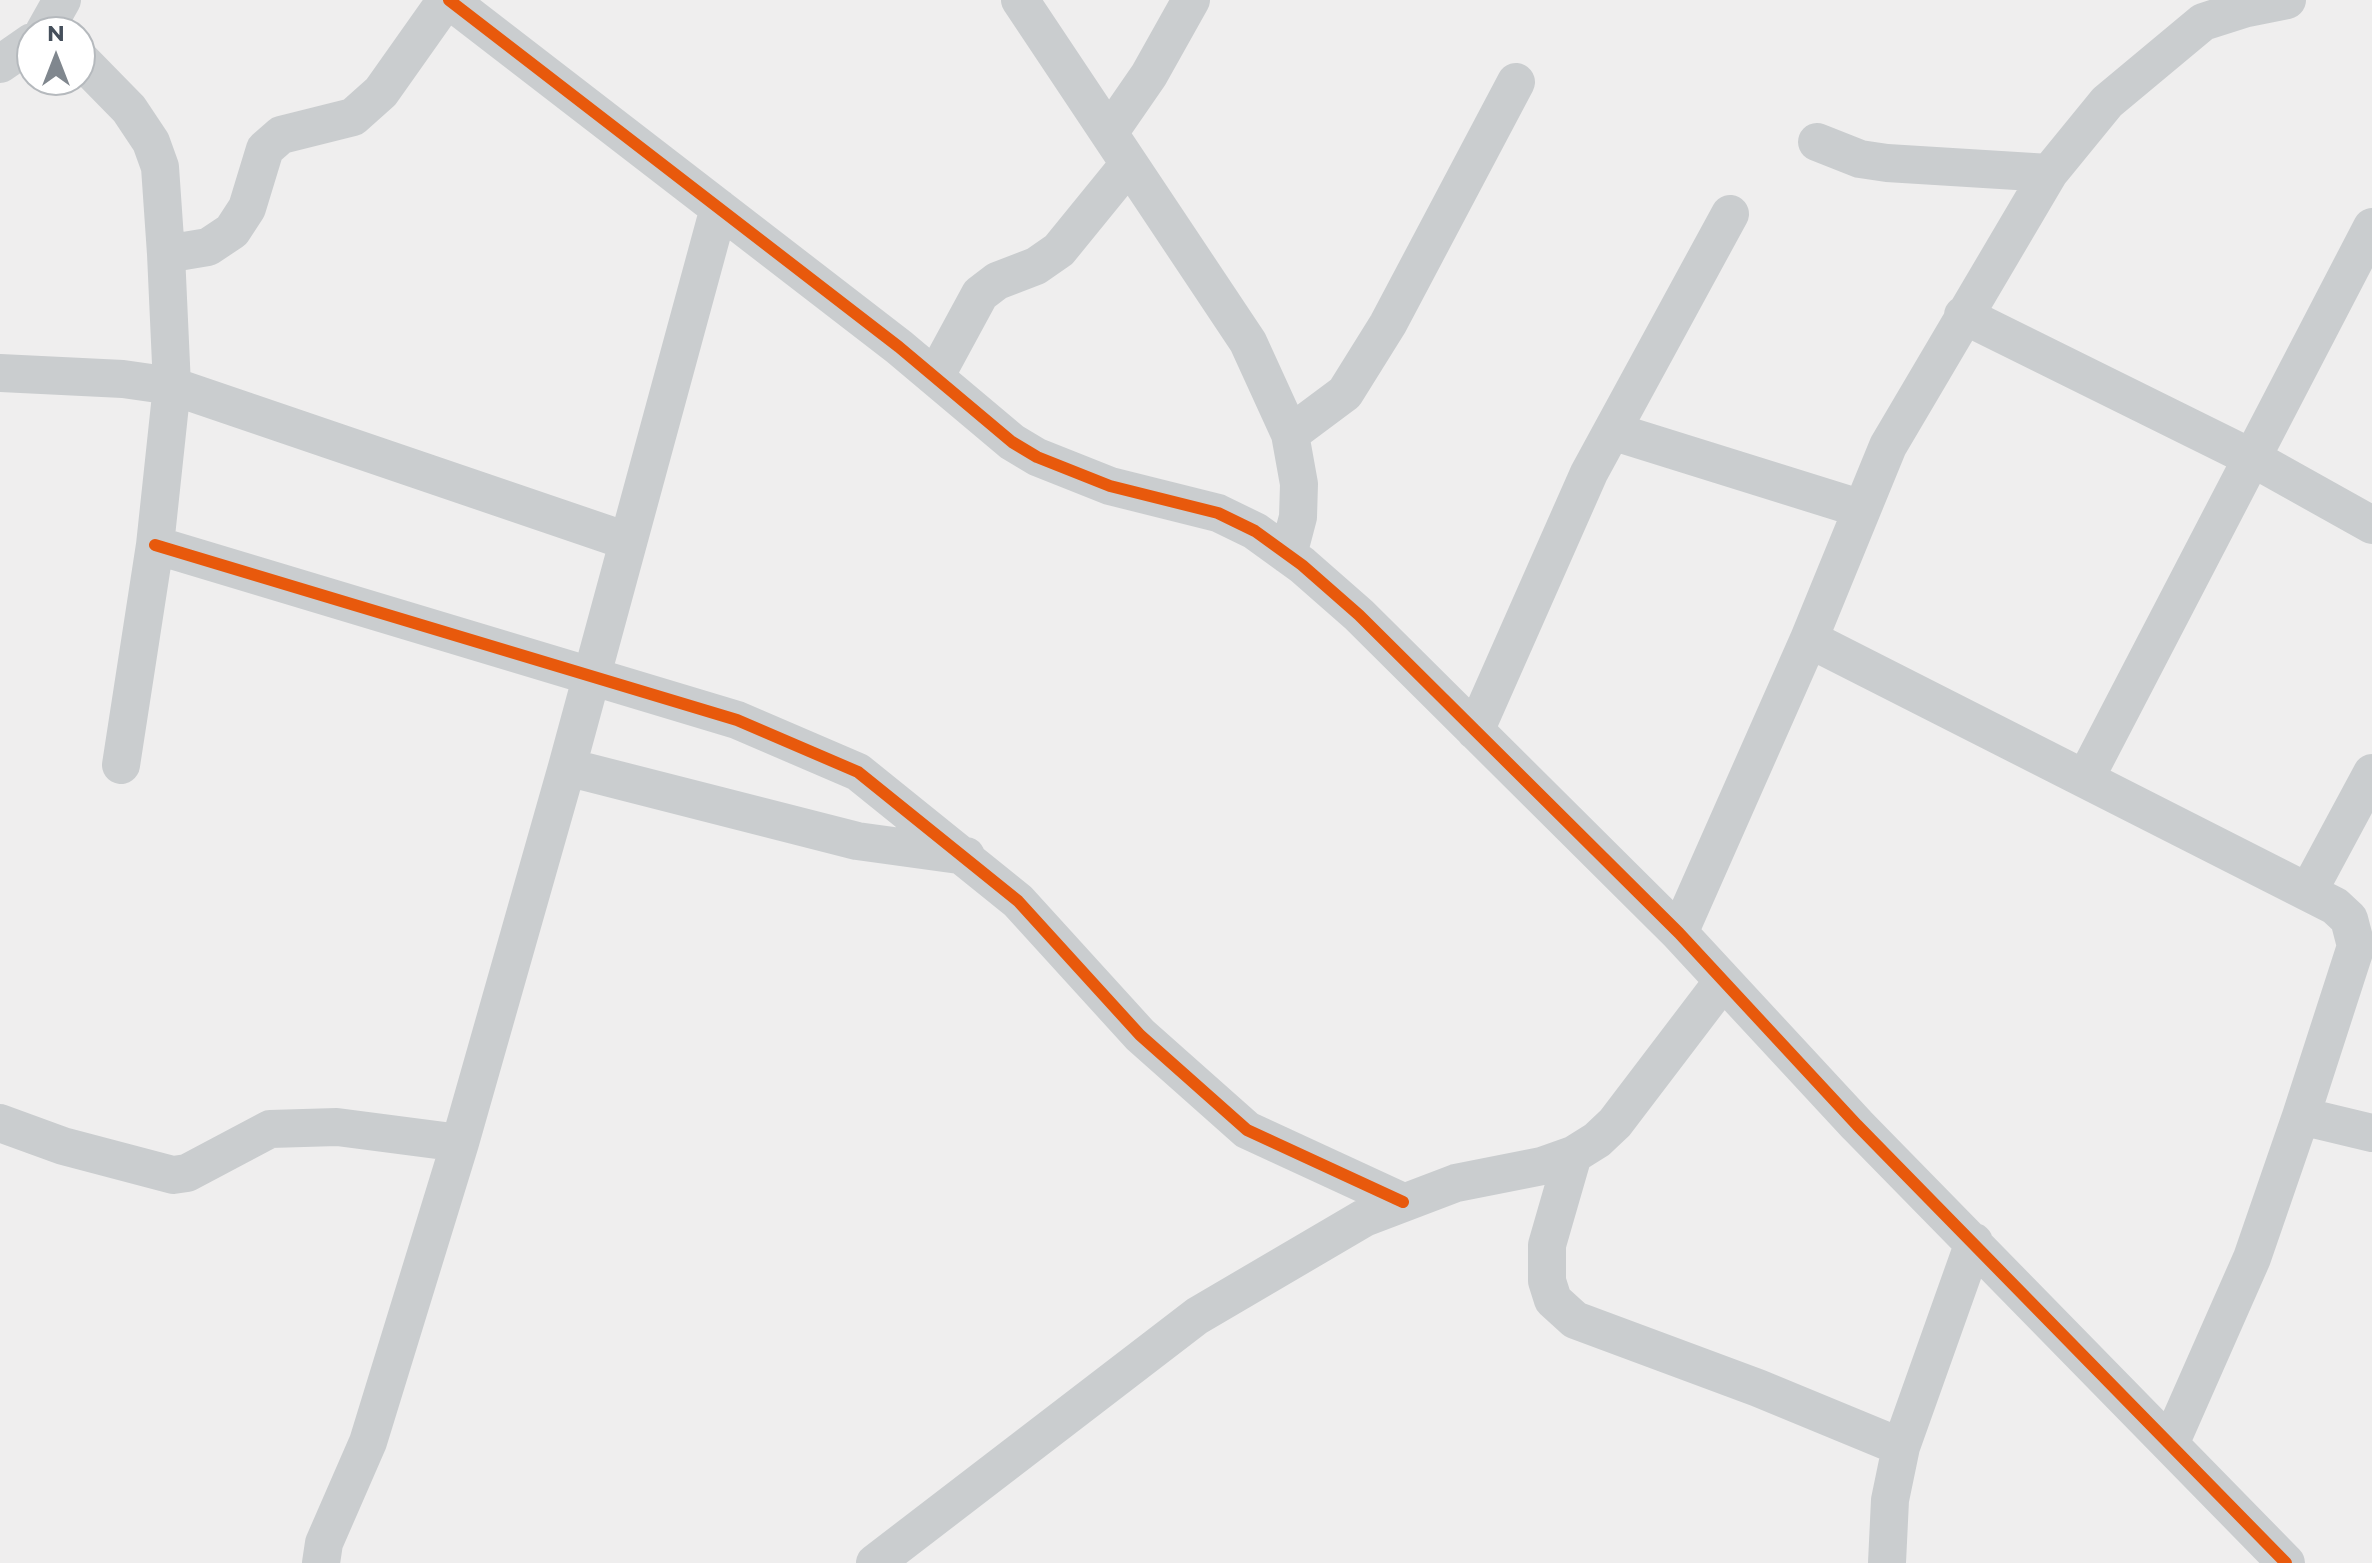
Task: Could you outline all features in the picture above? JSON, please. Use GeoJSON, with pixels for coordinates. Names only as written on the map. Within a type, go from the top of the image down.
{"type":"FeatureCollection","features":[{"type":"Feature","properties":{"kind":"street"},"geometry":{"type":"LineString","coordinates":[[166,254],[208,247],[232,231],[247,208],[265,149],[281,135],[353,117],[381,92],[447,0],[719,208],[935,377],[1012,442],[1037,457],[1110,486],[1218,513],[1255,531],[1359,615],[1679,933],[2286,1563]]}},
{"type":"Feature","properties":{"kind":"street"},"geometry":{"type":"LineString","coordinates":[[1020,0],[1248,342],[1290,434],[1299,484],[1298,517],[1288,555]]}},
{"type":"Feature","properties":{"kind":"street"},"geometry":{"type":"LineString","coordinates":[[935,377],[980,294],[997,281],[1036,266],[1059,250],[1119,149],[1149,75],[1191,0]]}},
{"type":"Feature","properties":{"kind":"street"},"geometry":{"type":"LineString","coordinates":[[1679,933],[1809,639],[1888,446],[2049,173],[2107,102],[2203,22],[2241,4],[2287,0]]}},
{"type":"Feature","properties":{"kind":"street"},"geometry":{"type":"LineString","coordinates":[[0,64],[16,51]]}},
{"type":"Feature","properties":{"kind":"street"},"geometry":{"type":"LineString","coordinates":[[96,75],[129,109],[151,142],[160,167],[172,386],[155,545],[121,765]]}},
{"type":"Feature","properties":{"kind":"street"},"geometry":{"type":"LineString","coordinates":[[1290,434],[1345,393],[1388,324],[1516,82]]}},
{"type":"Feature","properties":{"kind":"street"},"geometry":{"type":"LineString","coordinates":[[1817,142],[1873,161],[2049,173]]}},
{"type":"Feature","properties":{"kind":"street"},"geometry":{"type":"LineString","coordinates":[[321,1563],[324,1543],[368,1442],[460,1143],[567,767],[719,208]]}},
{"type":"Feature","properties":{"kind":"street"},"geometry":{"type":"LineString","coordinates":[[1475,731],[1589,473],[1730,214]]}},
{"type":"Feature","properties":{"kind":"street"},"geometry":{"type":"LineString","coordinates":[[2085,779],[2372,227]]}},
{"type":"Feature","properties":{"kind":"street"},"geometry":{"type":"LineString","coordinates":[[1963,315],[2254,459],[2372,525]]}},
{"type":"Feature","properties":{"kind":"street"},"geometry":{"type":"LineString","coordinates":[[0,373],[123,379],[172,386],[627,541]]}},
{"type":"Feature","properties":{"kind":"street"},"geometry":{"type":"LineString","coordinates":[[1612,431],[1862,509]]}},
{"type":"Feature","properties":{"kind":"street"},"geometry":{"type":"LineString","coordinates":[[155,545],[737,720],[858,772],[1018,901],[1140,1035],[1247,1130],[1403,1202]]}},
{"type":"Feature","properties":{"kind":"street"},"geometry":{"type":"LineString","coordinates":[[1809,639],[2308,892],[2335,906],[2349,919],[2356,946],[2301,1116],[2252,1258],[2170,1444]]}},
{"type":"Feature","properties":{"kind":"street"},"geometry":{"type":"LineString","coordinates":[[567,767],[857,841],[966,856]]}},
{"type":"Feature","properties":{"kind":"street"},"geometry":{"type":"LineString","coordinates":[[2308,892],[2372,773]]}},
{"type":"Feature","properties":{"kind":"street"},"geometry":{"type":"LineString","coordinates":[[875,1563],[1197,1316],[1364,1218],[1456,1183],[1542,1166],[1573,1155],[1615,1123],[1723,981]]}},
{"type":"Feature","properties":{"kind":"street"},"geometry":{"type":"LineString","coordinates":[[2301,1116],[2372,1133]]}},
{"type":"Feature","properties":{"kind":"street"},"geometry":{"type":"LineString","coordinates":[[0,1123],[63,1146],[173,1175],[187,1173],[270,1129],[337,1127],[460,1143]]}},
{"type":"Feature","properties":{"kind":"street"},"geometry":{"type":"LineString","coordinates":[[1573,1155],[1547,1245],[1547,1281],[1553,1300],[1575,1320],[1758,1388],[1901,1447]]}},
{"type":"Feature","properties":{"kind":"street"},"geometry":{"type":"LineString","coordinates":[[1887,1563],[1890,1500],[1901,1447],[1974,1242]]}},
{"type":"Feature","properties":{"kind":"cycle path"},"geometry":{"type":"LineString","coordinates":[[449,0],[899,347],[1012,442],[1037,457],[1110,486],[1218,513],[1255,531],[1302,565],[1359,615],[1679,933],[1857,1125],[2286,1563]]}},
{"type":"Feature","properties":{"kind":"cycle path"},"geometry":{"type":"LineString","coordinates":[[155,545],[737,720],[858,772],[1018,901],[1140,1035],[1247,1130],[1403,1202]]}}]}
